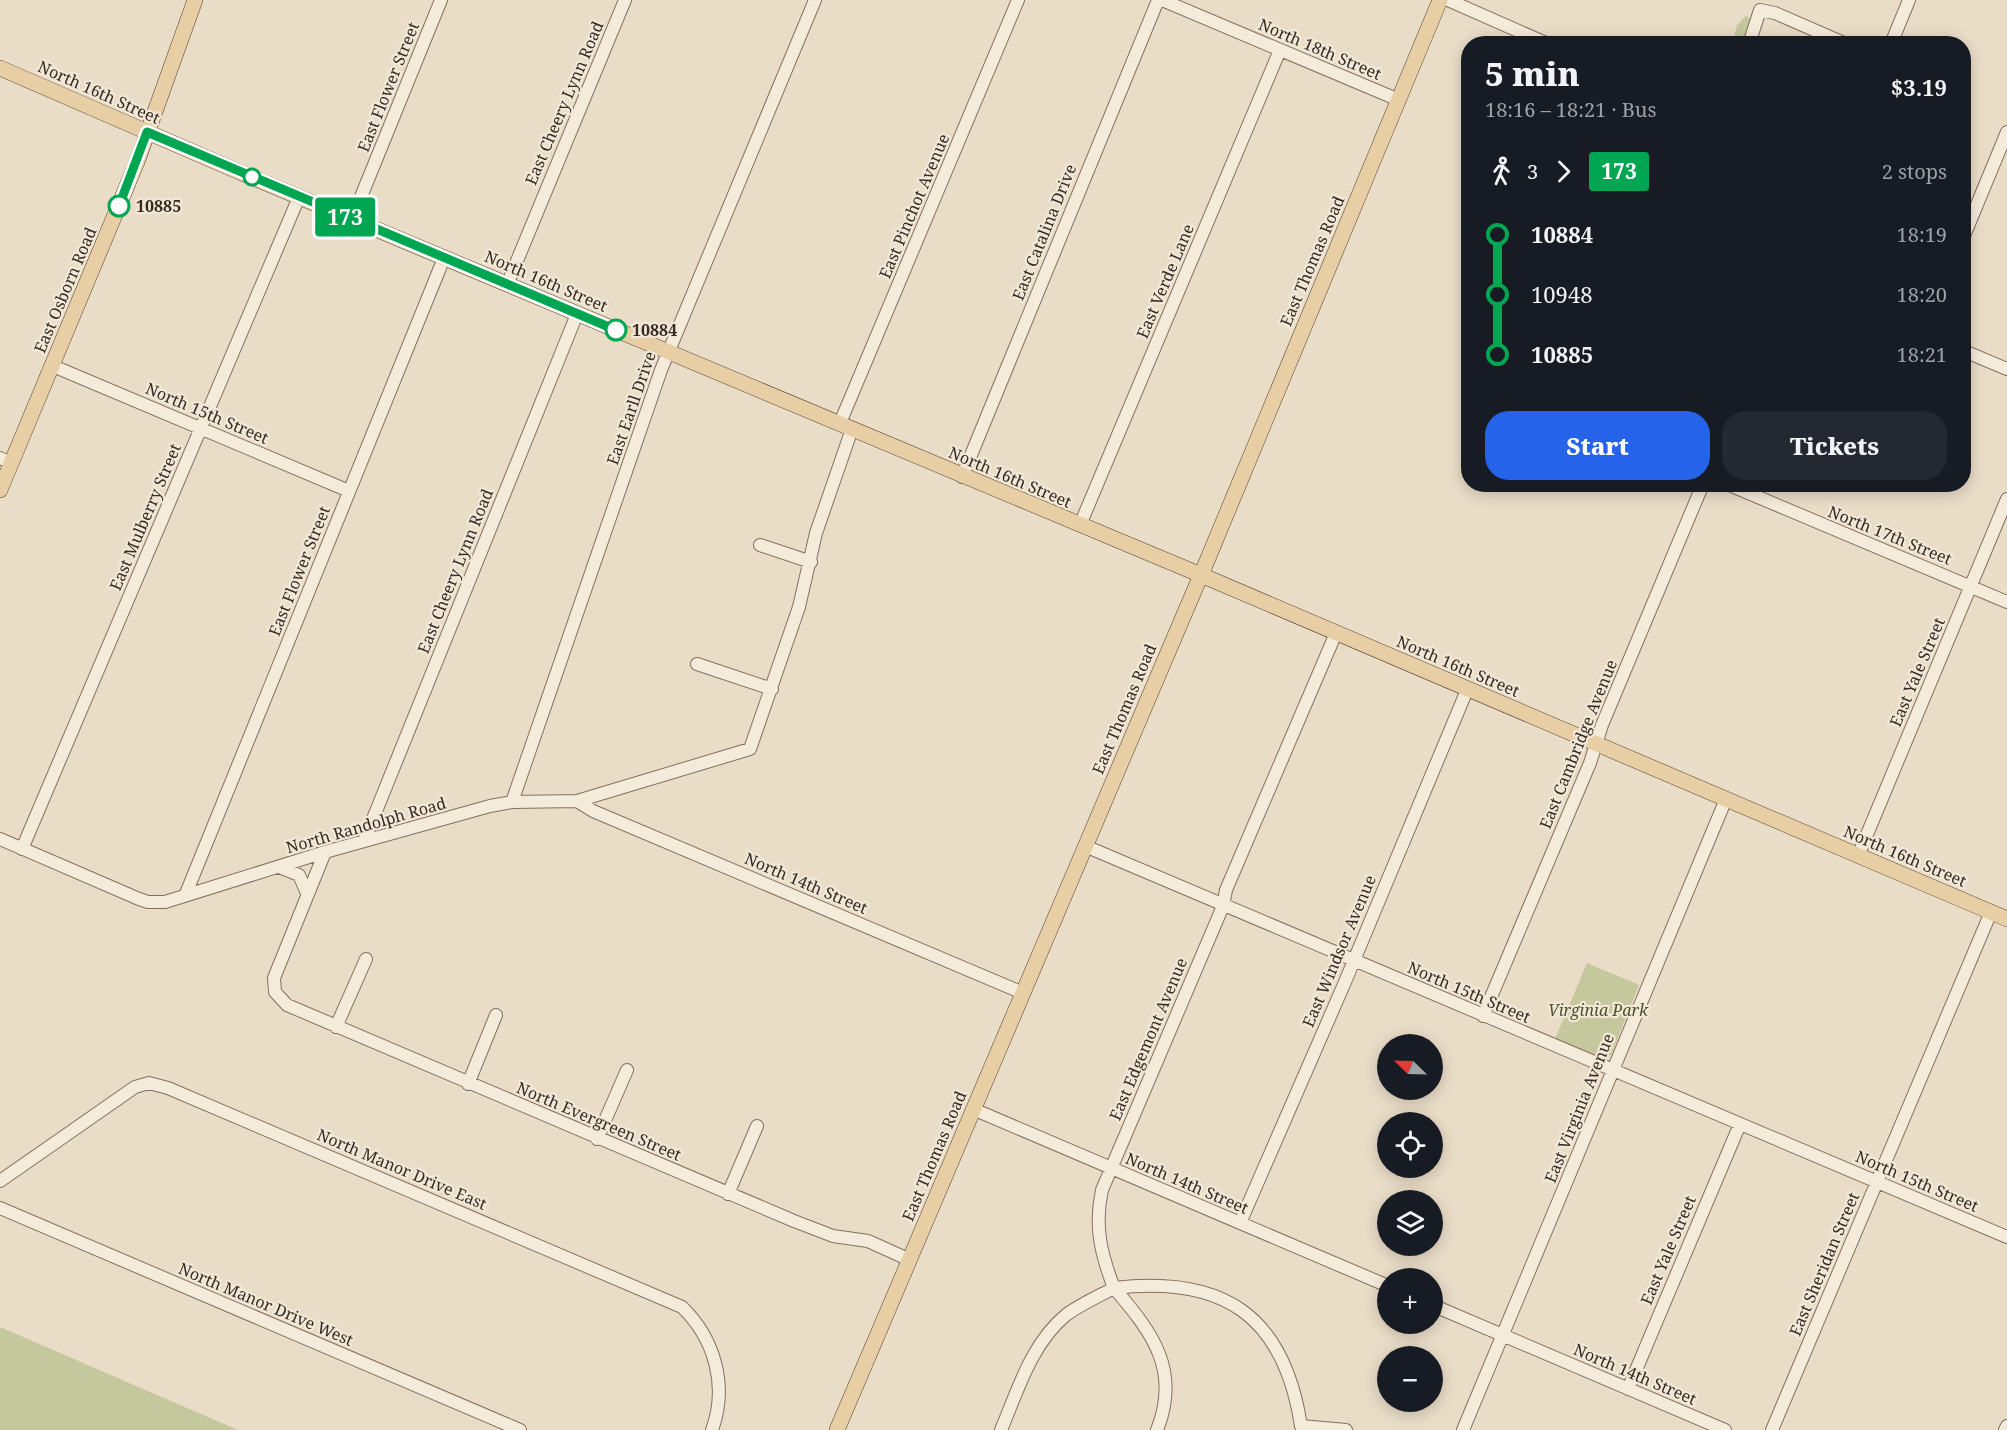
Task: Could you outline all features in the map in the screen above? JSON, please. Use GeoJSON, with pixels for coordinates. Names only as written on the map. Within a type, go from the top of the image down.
{"type":"FeatureCollection","features":[{"type":"Feature","properties":{"kind":"main road","name":"East Osborn Road"},"geometry":{"type":"LineString","coordinates":[[0,490],[6,460],[53,366],[147,132],[195,0]]}},
{"type":"Feature","properties":{"kind":"main road","name":"East Thomas Road"},"geometry":{"type":"LineString","coordinates":[[837,1430],[1201,575],[1440,0]]}},
{"type":"Feature","properties":{"kind":"main road","name":"North 16th Street"},"geometry":{"type":"LineString","coordinates":[[0,68],[507,285],[1201,575],[2007,919]]}},
{"type":"Feature","properties":{"kind":"street","name":"East Flower Street"},"geometry":{"type":"LineString","coordinates":[[352,219],[441,0]]}},
{"type":"Feature","properties":{"kind":"street","name":"East Cheery Lynn Road"},"geometry":{"type":"LineString","coordinates":[[507,285],[625,0]]}},
{"type":"Feature","properties":{"kind":"street","name":"East Earll Drive"},"geometry":{"type":"LineString","coordinates":[[512,802],[668,352],[815,0]]}},
{"type":"Feature","properties":{"kind":"street","name":"East Pinchot Avenue"},"geometry":{"type":"LineString","coordinates":[[750,748],[772,689],[811,562],[846,426],[1018,0]]}},
{"type":"Feature","properties":{"kind":"street","name":"North 18th Street"},"geometry":{"type":"LineString","coordinates":[[1160,0],[1399,100]]}},
{"type":"Feature","properties":{"kind":"street","name":"East Catalina Drive"},"geometry":{"type":"LineString","coordinates":[[962,477],[1160,0]]}},
{"type":"Feature","properties":{"kind":"street"},"geometry":{"type":"LineString","coordinates":[[1448,0],[1530,36]]}},
{"type":"Feature","properties":{"kind":"street"},"geometry":{"type":"LineString","coordinates":[[1894,36],[1909,0]]}},
{"type":"Feature","properties":{"kind":"street"},"geometry":{"type":"LineString","coordinates":[[1752,36],[1760,10],[1775,13],[1828,36]]}},
{"type":"Feature","properties":{"kind":"street","name":"East Verde Lane"},"geometry":{"type":"LineString","coordinates":[[1080,525],[1280,50]]}},
{"type":"Feature","properties":{"kind":"street"},"geometry":{"type":"LineString","coordinates":[[1971,219],[2007,132]]}},
{"type":"Feature","properties":{"kind":"street","name":"East Mulberry Street"},"geometry":{"type":"LineString","coordinates":[[22,849],[299,197]]}},
{"type":"Feature","properties":{"kind":"street","name":"East Flower Street"},"geometry":{"type":"LineString","coordinates":[[185,896],[444,258]]}},
{"type":"Feature","properties":{"kind":"street","name":"East Cheery Lynn Road"},"geometry":{"type":"LineString","coordinates":[[364,841],[577,314]]}},
{"type":"Feature","properties":{"kind":"street"},"geometry":{"type":"LineString","coordinates":[[1971,354],[2007,369]]}},
{"type":"Feature","properties":{"kind":"street","name":"North 15th Street"},"geometry":{"type":"LineString","coordinates":[[53,366],[349,491]]}},
{"type":"Feature","properties":{"kind":"street","name":"East Cambridge Avenue"},"geometry":{"type":"LineString","coordinates":[[1483,1016],[1590,763],[1700,492]]}},
{"type":"Feature","properties":{"kind":"street","name":"North 17th Street"},"geometry":{"type":"LineString","coordinates":[[1747,492],[2007,602]]}},
{"type":"Feature","properties":{"kind":"street","name":"East Yale Street"},"geometry":{"type":"LineString","coordinates":[[1858,856],[2007,499]]}},
{"type":"Feature","properties":{"kind":"street"},"geometry":{"type":"LineString","coordinates":[[760,545],[811,562]]}},
{"type":"Feature","properties":{"kind":"street","name":"East Edgemont Avenue"},"geometry":{"type":"LineString","coordinates":[[1114,1288],[1102,1257],[1097,1213],[1111,1168],[1336,633]]}},
{"type":"Feature","properties":{"kind":"street"},"geometry":{"type":"LineString","coordinates":[[697,664],[772,689]]}},
{"type":"Feature","properties":{"kind":"street","name":"East Windsor Avenue"},"geometry":{"type":"LineString","coordinates":[[1240,1223],[1467,690]]}},
{"type":"Feature","properties":{"kind":"street","name":"North Randolph Road"},"geometry":{"type":"LineString","coordinates":[[0,839],[148,902],[165,902],[325,852],[512,802],[577,801],[750,748]]}},
{"type":"Feature","properties":{"kind":"street","name":"East Virginia Avenue"},"geometry":{"type":"LineString","coordinates":[[1463,1430],[1726,799]]}},
{"type":"Feature","properties":{"kind":"street","name":"North 14th Street"},"geometry":{"type":"LineString","coordinates":[[577,801],[593,812],[1023,993]]}},
{"type":"Feature","properties":{"kind":"street","name":"North 15th Street"},"geometry":{"type":"LineString","coordinates":[[1085,846],[2007,1237]]}},
{"type":"Feature","properties":{"kind":"street"},"geometry":{"type":"LineString","coordinates":[[307,894],[325,852]]}},
{"type":"Feature","properties":{"kind":"street"},"geometry":{"type":"LineString","coordinates":[[279,867],[299,875],[307,894]]}},
{"type":"Feature","properties":{"kind":"street","name":"North Evergreen Street"},"geometry":{"type":"LineString","coordinates":[[307,894],[274,978],[279,1000],[296,1011],[824,1233],[868,1241],[910,1260]]}},
{"type":"Feature","properties":{"kind":"street","name":"East Sheridan Street"},"geometry":{"type":"LineString","coordinates":[[1772,1430],[1990,912]]}},
{"type":"Feature","properties":{"kind":"street"},"geometry":{"type":"LineString","coordinates":[[336,1027],[366,959]]}},
{"type":"Feature","properties":{"kind":"street"},"geometry":{"type":"LineString","coordinates":[[468,1084],[496,1015]]}},
{"type":"Feature","properties":{"kind":"street"},"geometry":{"type":"LineString","coordinates":[[597,1139],[627,1070]]}},
{"type":"Feature","properties":{"kind":"street","name":"North Manor Drive East"},"geometry":{"type":"LineString","coordinates":[[0,1181],[135,1087],[149,1083],[168,1088],[682,1307],[694,1318],[718,1368],[718,1407],[712,1430]]}},
{"type":"Feature","properties":{"kind":"street","name":"North 14th Street"},"geometry":{"type":"LineString","coordinates":[[973,1109],[1377,1281]]}},
{"type":"Feature","properties":{"kind":"street","name":"East Yale Street"},"geometry":{"type":"LineString","coordinates":[[1628,1389],[1740,1124]]}},
{"type":"Feature","properties":{"kind":"street"},"geometry":{"type":"LineString","coordinates":[[728,1194],[757,1126]]}},
{"type":"Feature","properties":{"kind":"street","name":"North Manor Drive West"},"geometry":{"type":"LineString","coordinates":[[0,1208],[520,1430]]}},
{"type":"Feature","properties":{"kind":"street"},"geometry":{"type":"LineString","coordinates":[[1001,1430],[1030,1362],[1045,1337],[1067,1315],[1114,1288],[1160,1284],[1193,1288],[1220,1296],[1248,1316],[1269,1340],[1287,1368],[1297,1398],[1301,1428],[1346,1430]]}},
{"type":"Feature","properties":{"kind":"street"},"geometry":{"type":"LineString","coordinates":[[1114,1288],[1154,1338],[1163,1362],[1166,1395],[1157,1430]]}},
{"type":"Feature","properties":{"kind":"street","name":"North 14th Street"},"geometry":{"type":"LineString","coordinates":[[1443,1310],[1725,1430]]}},
{"type":"Feature","properties":{"kind":"green space"},"geometry":{"type":"Polygon","coordinates":[[[1746,16],[1751,19],[1745,36],[1734,36],[1737,25],[1746,16]]]}},
{"type":"Feature","properties":{"kind":"green space","name":"Virginia Park"},"geometry":{"type":"Polygon","coordinates":[[[1587,963],[1639,985],[1611,1055],[1605,1059],[1555,1039],[1587,963]]]}},
{"type":"Feature","properties":{"kind":"green space"},"geometry":{"type":"Polygon","coordinates":[[[0,1327],[238,1430],[0,1430],[0,1327]]]}},
{"type":"Feature","properties":{"kind":"bus line","name":"173"},"geometry":{"type":"LineString","coordinates":[[119,206],[147,132],[616,330]]}},
{"type":"Feature","properties":{"kind":"place","name":"10885"},"geometry":{"type":"Point","coordinates":[119,206]}},
{"type":"Feature","properties":{"kind":"place","name":"10884"},"geometry":{"type":"Point","coordinates":[616,330]}}]}
